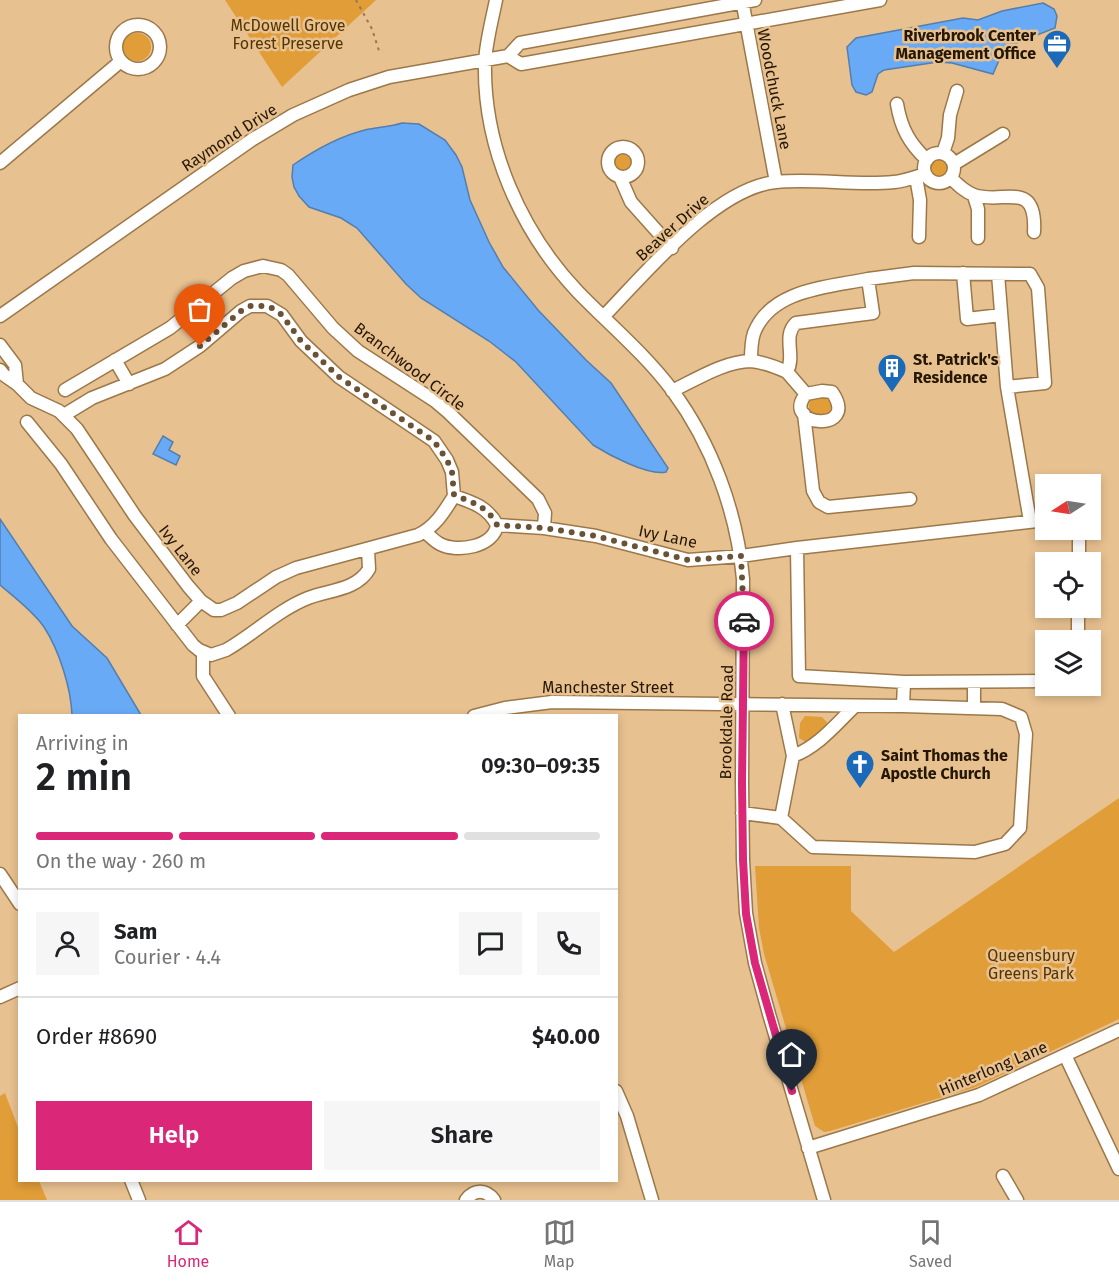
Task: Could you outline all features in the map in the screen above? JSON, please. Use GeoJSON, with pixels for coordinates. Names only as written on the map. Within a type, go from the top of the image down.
{"type":"FeatureCollection","features":[{"type":"Feature","properties":{"kind":"street","name":"Brookdale Road"},"geometry":{"type":"LineString","coordinates":[[496,0],[485,60],[487,94],[503,171],[514,198],[532,233],[548,257],[577,291],[652,366],[672,391],[694,424],[720,478],[734,521],[741,556],[744,629],[742,813],[746,914],[755,963],[824,1200]]}},
{"type":"Feature","properties":{"kind":"street","name":"Raymond Drive"},"geometry":{"type":"LineString","coordinates":[[508,56],[521,64],[879,0]]}},
{"type":"Feature","properties":{"kind":"street","name":"Raymond Drive"},"geometry":{"type":"LineString","coordinates":[[0,316],[279,122],[324,101],[389,77],[508,56],[520,43],[747,1]]}},
{"type":"Feature","properties":{"kind":"street","name":"Woodchuck Lane"},"geometry":{"type":"LineString","coordinates":[[747,1],[746,23],[776,182]]}},
{"type":"Feature","properties":{"kind":"street"},"geometry":{"type":"LineString","coordinates":[[0,163],[121,61]]}},
{"type":"Feature","properties":{"kind":"street"},"geometry":{"type":"LineString","coordinates":[[943,153],[957,91]]}},
{"type":"Feature","properties":{"kind":"street"},"geometry":{"type":"LineString","coordinates":[[897,104],[905,135],[913,147],[927,160]]}},
{"type":"Feature","properties":{"kind":"street"},"geometry":{"type":"LineString","coordinates":[[954,164],[1003,134]]}},
{"type":"Feature","properties":{"kind":"street"},"geometry":{"type":"LineString","coordinates":[[919,237],[921,176],[924,164],[934,154],[943,153],[950,157],[954,164],[954,174],[943,183],[932,182],[921,176]]}},
{"type":"Feature","properties":{"kind":"street","name":"Beaver Drive"},"geometry":{"type":"LineString","coordinates":[[603,317],[693,227],[723,203],[749,189],[776,182],[895,182],[921,176]]}},
{"type":"Feature","properties":{"kind":"street"},"geometry":{"type":"LineString","coordinates":[[620,177],[631,202],[672,248]]}},
{"type":"Feature","properties":{"kind":"street"},"geometry":{"type":"LineString","coordinates":[[951,178],[974,196],[986,198],[1015,196],[1025,200],[1032,208],[1035,219],[1034,232]]}},
{"type":"Feature","properties":{"kind":"street"},"geometry":{"type":"LineString","coordinates":[[974,196],[978,209],[978,238]]}},
{"type":"Feature","properties":{"kind":"street","name":"Branchwood Circle"},"geometry":{"type":"LineString","coordinates":[[65,390],[180,321],[223,284],[244,271],[262,267],[281,270],[293,280],[338,332],[358,351],[442,406],[538,499],[545,513],[544,528]]}},
{"type":"Feature","properties":{"kind":"street"},"geometry":{"type":"LineString","coordinates":[[751,361],[754,334],[762,320],[781,302],[818,289],[914,273],[1030,274],[1038,288],[1045,383],[1007,387]]}},
{"type":"Feature","properties":{"kind":"street"},"geometry":{"type":"LineString","coordinates":[[963,273],[967,320],[1001,315]]}},
{"type":"Feature","properties":{"kind":"street"},"geometry":{"type":"LineString","coordinates":[[998,274],[1007,387],[1030,522]]}},
{"type":"Feature","properties":{"kind":"street"},"geometry":{"type":"LineString","coordinates":[[787,372],[791,365],[789,334],[791,327],[796,323],[873,313],[868,279]]}},
{"type":"Feature","properties":{"kind":"street"},"geometry":{"type":"LineString","coordinates":[[64,415],[92,398],[165,369],[186,356],[250,306],[267,306],[282,315],[301,341],[339,377],[434,441],[452,472],[454,495],[481,507],[493,517],[497,525],[497,530],[490,538],[473,547],[458,549],[440,545],[425,532]]}},
{"type":"Feature","properties":{"kind":"street"},"geometry":{"type":"LineString","coordinates":[[0,345],[15,365],[17,384]]}},
{"type":"Feature","properties":{"kind":"street"},"geometry":{"type":"LineString","coordinates":[[115,360],[129,384]]}},
{"type":"Feature","properties":{"kind":"street"},"geometry":{"type":"LineString","coordinates":[[672,391],[718,369],[751,361],[787,372],[806,394]]}},
{"type":"Feature","properties":{"kind":"street","name":"Ivy Lane"},"geometry":{"type":"LineString","coordinates":[[0,370],[31,398],[53,407],[77,429],[129,508],[201,601],[214,610],[237,603],[276,577],[296,568],[425,532],[437,522],[454,495]]}},
{"type":"Feature","properties":{"kind":"street"},"geometry":{"type":"LineString","coordinates":[[804,414],[809,420],[828,421],[836,416],[838,408],[838,401],[832,392],[806,394]]}},
{"type":"Feature","properties":{"kind":"street"},"geometry":{"type":"LineString","coordinates":[[806,394],[801,405],[813,491],[819,502],[828,507],[910,499]]}},
{"type":"Feature","properties":{"kind":"street"},"geometry":{"type":"LineString","coordinates":[[27,422],[61,464],[111,539],[193,645],[203,652],[218,654],[299,602],[355,583],[369,569],[368,549]]}},
{"type":"Feature","properties":{"kind":"street","name":"Ivy Lane"},"geometry":{"type":"LineString","coordinates":[[497,525],[544,528],[596,536],[688,560],[741,556],[1035,521]]}},
{"type":"Feature","properties":{"kind":"street"},"geometry":{"type":"LineString","coordinates":[[797,548],[799,676],[904,682],[1035,681]]}},
{"type":"Feature","properties":{"kind":"street"},"geometry":{"type":"LineString","coordinates":[[177,624],[201,601]]}},
{"type":"Feature","properties":{"kind":"street"},"geometry":{"type":"LineString","coordinates":[[203,652],[203,676],[228,714]]}},
{"type":"Feature","properties":{"kind":"street"},"geometry":{"type":"LineString","coordinates":[[903,706],[904,682]]}},
{"type":"Feature","properties":{"kind":"street"},"geometry":{"type":"LineString","coordinates":[[974,682],[974,708]]}},
{"type":"Feature","properties":{"kind":"street","name":"Manchester Street"},"geometry":{"type":"LineString","coordinates":[[482,714],[505,708],[552,702],[974,708],[1002,709],[1021,717],[1026,734],[1020,828],[1005,844],[975,852],[813,847],[781,818]]}},
{"type":"Feature","properties":{"kind":"street"},"geometry":{"type":"LineString","coordinates":[[742,813],[781,818],[794,756],[782,704]]}},
{"type":"Feature","properties":{"kind":"street"},"geometry":{"type":"LineString","coordinates":[[794,756],[808,750],[821,740],[855,706]]}},
{"type":"Feature","properties":{"kind":"street"},"geometry":{"type":"LineString","coordinates":[[0,874],[18,901]]}},
{"type":"Feature","properties":{"kind":"street"},"geometry":{"type":"LineString","coordinates":[[0,997],[18,989]]}},
{"type":"Feature","properties":{"kind":"street","name":"Hinterlong Lane"},"geometry":{"type":"LineString","coordinates":[[808,1148],[969,1099],[1119,1030]]}},
{"type":"Feature","properties":{"kind":"street"},"geometry":{"type":"LineString","coordinates":[[1065,1055],[1119,1169]]}},
{"type":"Feature","properties":{"kind":"street"},"geometry":{"type":"LineString","coordinates":[[618,1096],[627,1116],[652,1200]]}},
{"type":"Feature","properties":{"kind":"street"},"geometry":{"type":"LineString","coordinates":[[1003,1176],[1017,1200]]}},
{"type":"Feature","properties":{"kind":"street"},"geometry":{"type":"LineString","coordinates":[[132,1182],[139,1200]]}},
{"type":"Feature","properties":{"kind":"street"},"geometry":{"type":"LineString","coordinates":[[466,1200],[472,1193],[482,1191],[494,1200]]}},
{"type":"Feature","properties":{"kind":"path"},"geometry":{"type":"LineString","coordinates":[[356,0],[372,28],[380,54]]}},
{"type":"Feature","properties":{"kind":"green space","name":"McDowell Grove Forest Preserve"},"geometry":{"type":"Polygon","coordinates":[[[225,0],[376,0],[282,87],[225,0]]]}},
{"type":"Feature","properties":{"kind":"green space"},"geometry":{"type":"Polygon","coordinates":[[[137,33],[147,37],[151,47],[147,57],[137,61],[127,57],[123,47],[127,37],[137,33]]]}},
{"type":"Feature","properties":{"kind":"green space"},"geometry":{"type":"Polygon","coordinates":[[[622,154],[628,157],[631,163],[628,169],[622,172],[616,169],[613,163],[616,157],[622,154]]]}},
{"type":"Feature","properties":{"kind":"green space"},"geometry":{"type":"Polygon","coordinates":[[[939,158],[945,161],[948,167],[945,173],[939,176],[933,173],[930,167],[933,161],[939,158]]]}},
{"type":"Feature","properties":{"kind":"green space"},"geometry":{"type":"Polygon","coordinates":[[[820,395],[828,398],[831,406],[828,414],[820,417],[812,414],[809,406],[812,398],[820,395]]]}},
{"type":"Feature","properties":{"kind":"green space"},"geometry":{"type":"Polygon","coordinates":[[[805,716],[822,717],[827,722],[826,727],[807,743],[799,738],[800,723],[805,716]]]}},
{"type":"Feature","properties":{"kind":"green space","name":"Queensbury Greens Park"},"geometry":{"type":"Polygon","coordinates":[[[1119,798],[1119,1019],[976,1087],[830,1131],[824,1132],[815,1126],[764,954],[759,928],[755,866],[851,866],[851,911],[894,952],[1119,798]]]}},
{"type":"Feature","properties":{"kind":"green space"},"geometry":{"type":"Polygon","coordinates":[[[5,1093],[18,1127],[18,1182],[39,1182],[47,1200],[0,1200],[0,1096],[5,1093]]]}},
{"type":"Feature","properties":{"kind":"water"},"geometry":{"type":"Polygon","coordinates":[[[1043,3],[1054,9],[1057,16],[1055,28],[1009,46],[1000,58],[993,74],[952,63],[938,62],[884,70],[878,74],[872,92],[866,95],[856,92],[852,85],[847,47],[856,38],[963,18],[978,20],[1002,11],[1043,3]]]}},
{"type":"Feature","properties":{"kind":"water"},"geometry":{"type":"Polygon","coordinates":[[[402,123],[419,124],[445,140],[462,167],[470,200],[503,267],[538,310],[611,383],[668,468],[666,472],[639,468],[593,445],[516,362],[489,341],[421,298],[357,228],[341,218],[309,207],[299,196],[292,177],[293,165],[346,136],[402,123]]]}},
{"type":"Feature","properties":{"kind":"water"},"geometry":{"type":"Polygon","coordinates":[[[163,436],[173,442],[169,450],[180,456],[176,465],[153,454],[163,436]]]}},
{"type":"Feature","properties":{"kind":"water"},"geometry":{"type":"Polygon","coordinates":[[[0,519],[72,626],[107,658],[140,714],[72,714],[67,681],[44,627],[23,604],[0,585],[0,519]]]}},
{"type":"Feature","properties":{"kind":"way so far"},"geometry":{"type":"LineString","coordinates":[[200,346],[250,306],[267,306],[276,310],[301,341],[351,387],[434,441],[452,472],[454,495],[481,507],[493,517],[497,525],[544,528],[596,536],[688,560],[741,556],[744,621]]}},
{"type":"Feature","properties":{"kind":"place","name":"Riverbrook Center Management Office"},"geometry":{"type":"Point","coordinates":[1057,70]}},
{"type":"Feature","properties":{"kind":"place","name":"St. Patrick's Residence"},"geometry":{"type":"Point","coordinates":[892,394]}},
{"type":"Feature","properties":{"kind":"place","name":"Saint Thomas the Apostle Church"},"geometry":{"type":"Point","coordinates":[860,790]}},
{"type":"Feature","properties":{"kind":"route"},"geometry":{"type":"LineString","coordinates":[[744,621],[742,783],[746,914],[755,963],[792,1091]]}}]}
